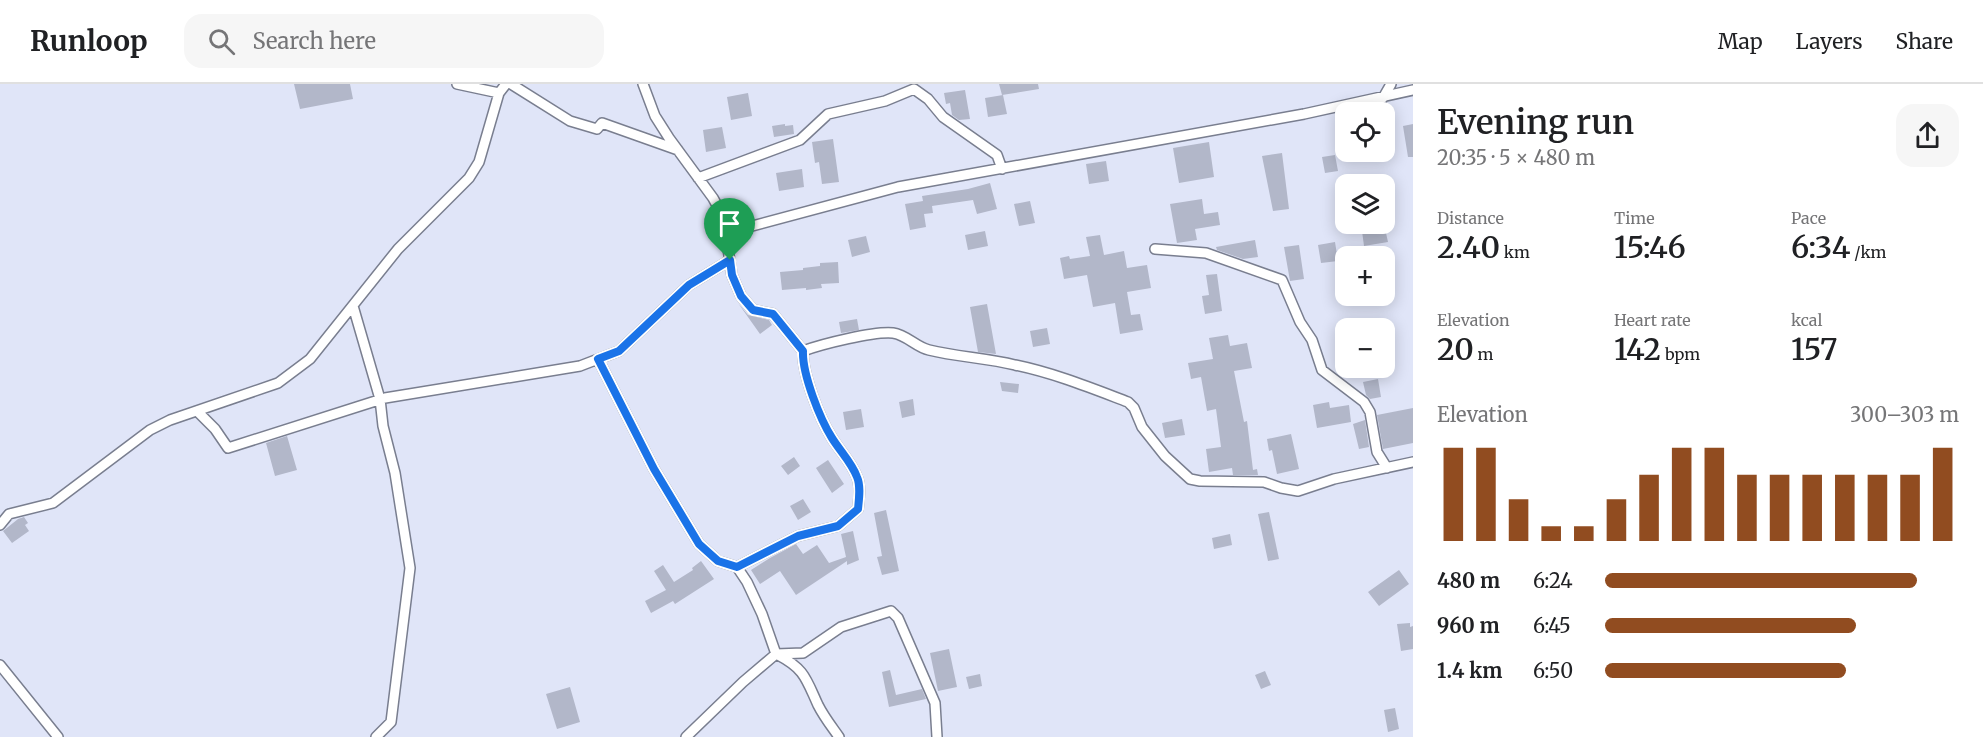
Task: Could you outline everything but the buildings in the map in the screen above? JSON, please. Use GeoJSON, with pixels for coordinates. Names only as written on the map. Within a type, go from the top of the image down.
{"type":"FeatureCollection","features":[{"type":"Feature","properties":{"kind":"street"},"geometry":{"type":"LineString","coordinates":[[457,84],[499,93]]}},
{"type":"Feature","properties":{"kind":"street"},"geometry":{"type":"LineString","coordinates":[[0,525],[9,514],[53,503],[150,430],[170,420],[278,383],[310,359],[398,249],[469,178],[479,162],[499,93],[506,84]]}},
{"type":"Feature","properties":{"kind":"street"},"geometry":{"type":"LineString","coordinates":[[511,84],[570,121],[597,129],[602,123],[678,150]]}},
{"type":"Feature","properties":{"kind":"street"},"geometry":{"type":"LineString","coordinates":[[643,84],[655,116],[713,198],[723,216],[732,275],[741,296],[753,310],[773,314],[803,351],[803,360],[817,408],[830,435],[858,478],[858,509],[838,526],[798,536],[737,567]]}},
{"type":"Feature","properties":{"kind":"street"},"geometry":{"type":"LineString","coordinates":[[1383,98],[1391,84]]}},
{"type":"Feature","properties":{"kind":"street"},"geometry":{"type":"LineString","coordinates":[[698,178],[800,140],[828,114],[885,101],[914,89],[928,99],[943,117],[997,155],[1002,169]]}},
{"type":"Feature","properties":{"kind":"street"},"geometry":{"type":"LineString","coordinates":[[726,233],[898,187],[1293,116],[1413,90]]}},
{"type":"Feature","properties":{"kind":"street"},"geometry":{"type":"LineString","coordinates":[[1155,249],[1206,253],[1282,279],[1295,312],[1312,340],[1322,370],[1364,402],[1370,412],[1377,452],[1387,468]]}},
{"type":"Feature","properties":{"kind":"street"},"geometry":{"type":"LineString","coordinates":[[197,411],[215,429],[228,448],[380,399],[580,366],[619,351],[689,285],[730,260]]}},
{"type":"Feature","properties":{"kind":"street"},"geometry":{"type":"LineString","coordinates":[[353,306],[380,399],[383,426],[395,473],[410,568],[391,722],[376,737]]}},
{"type":"Feature","properties":{"kind":"street"},"geometry":{"type":"LineString","coordinates":[[803,351],[818,345],[890,333],[903,336],[923,349],[1014,364],[1056,375],[1128,402],[1134,408],[1142,427],[1150,438],[1181,472],[1190,479],[1200,481],[1264,482],[1298,491],[1334,479],[1413,462]]}},
{"type":"Feature","properties":{"kind":"street"},"geometry":{"type":"LineString","coordinates":[[598,359],[654,469],[699,544],[718,561],[737,567],[762,614],[776,654],[792,662],[807,678],[822,712],[839,737]]}},
{"type":"Feature","properties":{"kind":"street"},"geometry":{"type":"LineString","coordinates":[[686,737],[776,654],[803,653],[841,627],[891,611],[898,618],[935,703],[937,737]]}},
{"type":"Feature","properties":{"kind":"street"},"geometry":{"type":"LineString","coordinates":[[0,665],[58,737]]}},
{"type":"Feature","properties":{"kind":"route"},"geometry":{"type":"LineString","coordinates":[[730,260],[732,275],[741,296],[753,310],[773,314],[803,351],[803,360],[817,408],[830,435],[858,478],[860,494],[858,509],[838,526],[798,536],[737,567],[718,561],[699,544],[654,469],[598,359],[619,351],[689,285],[730,260]]}}]}
